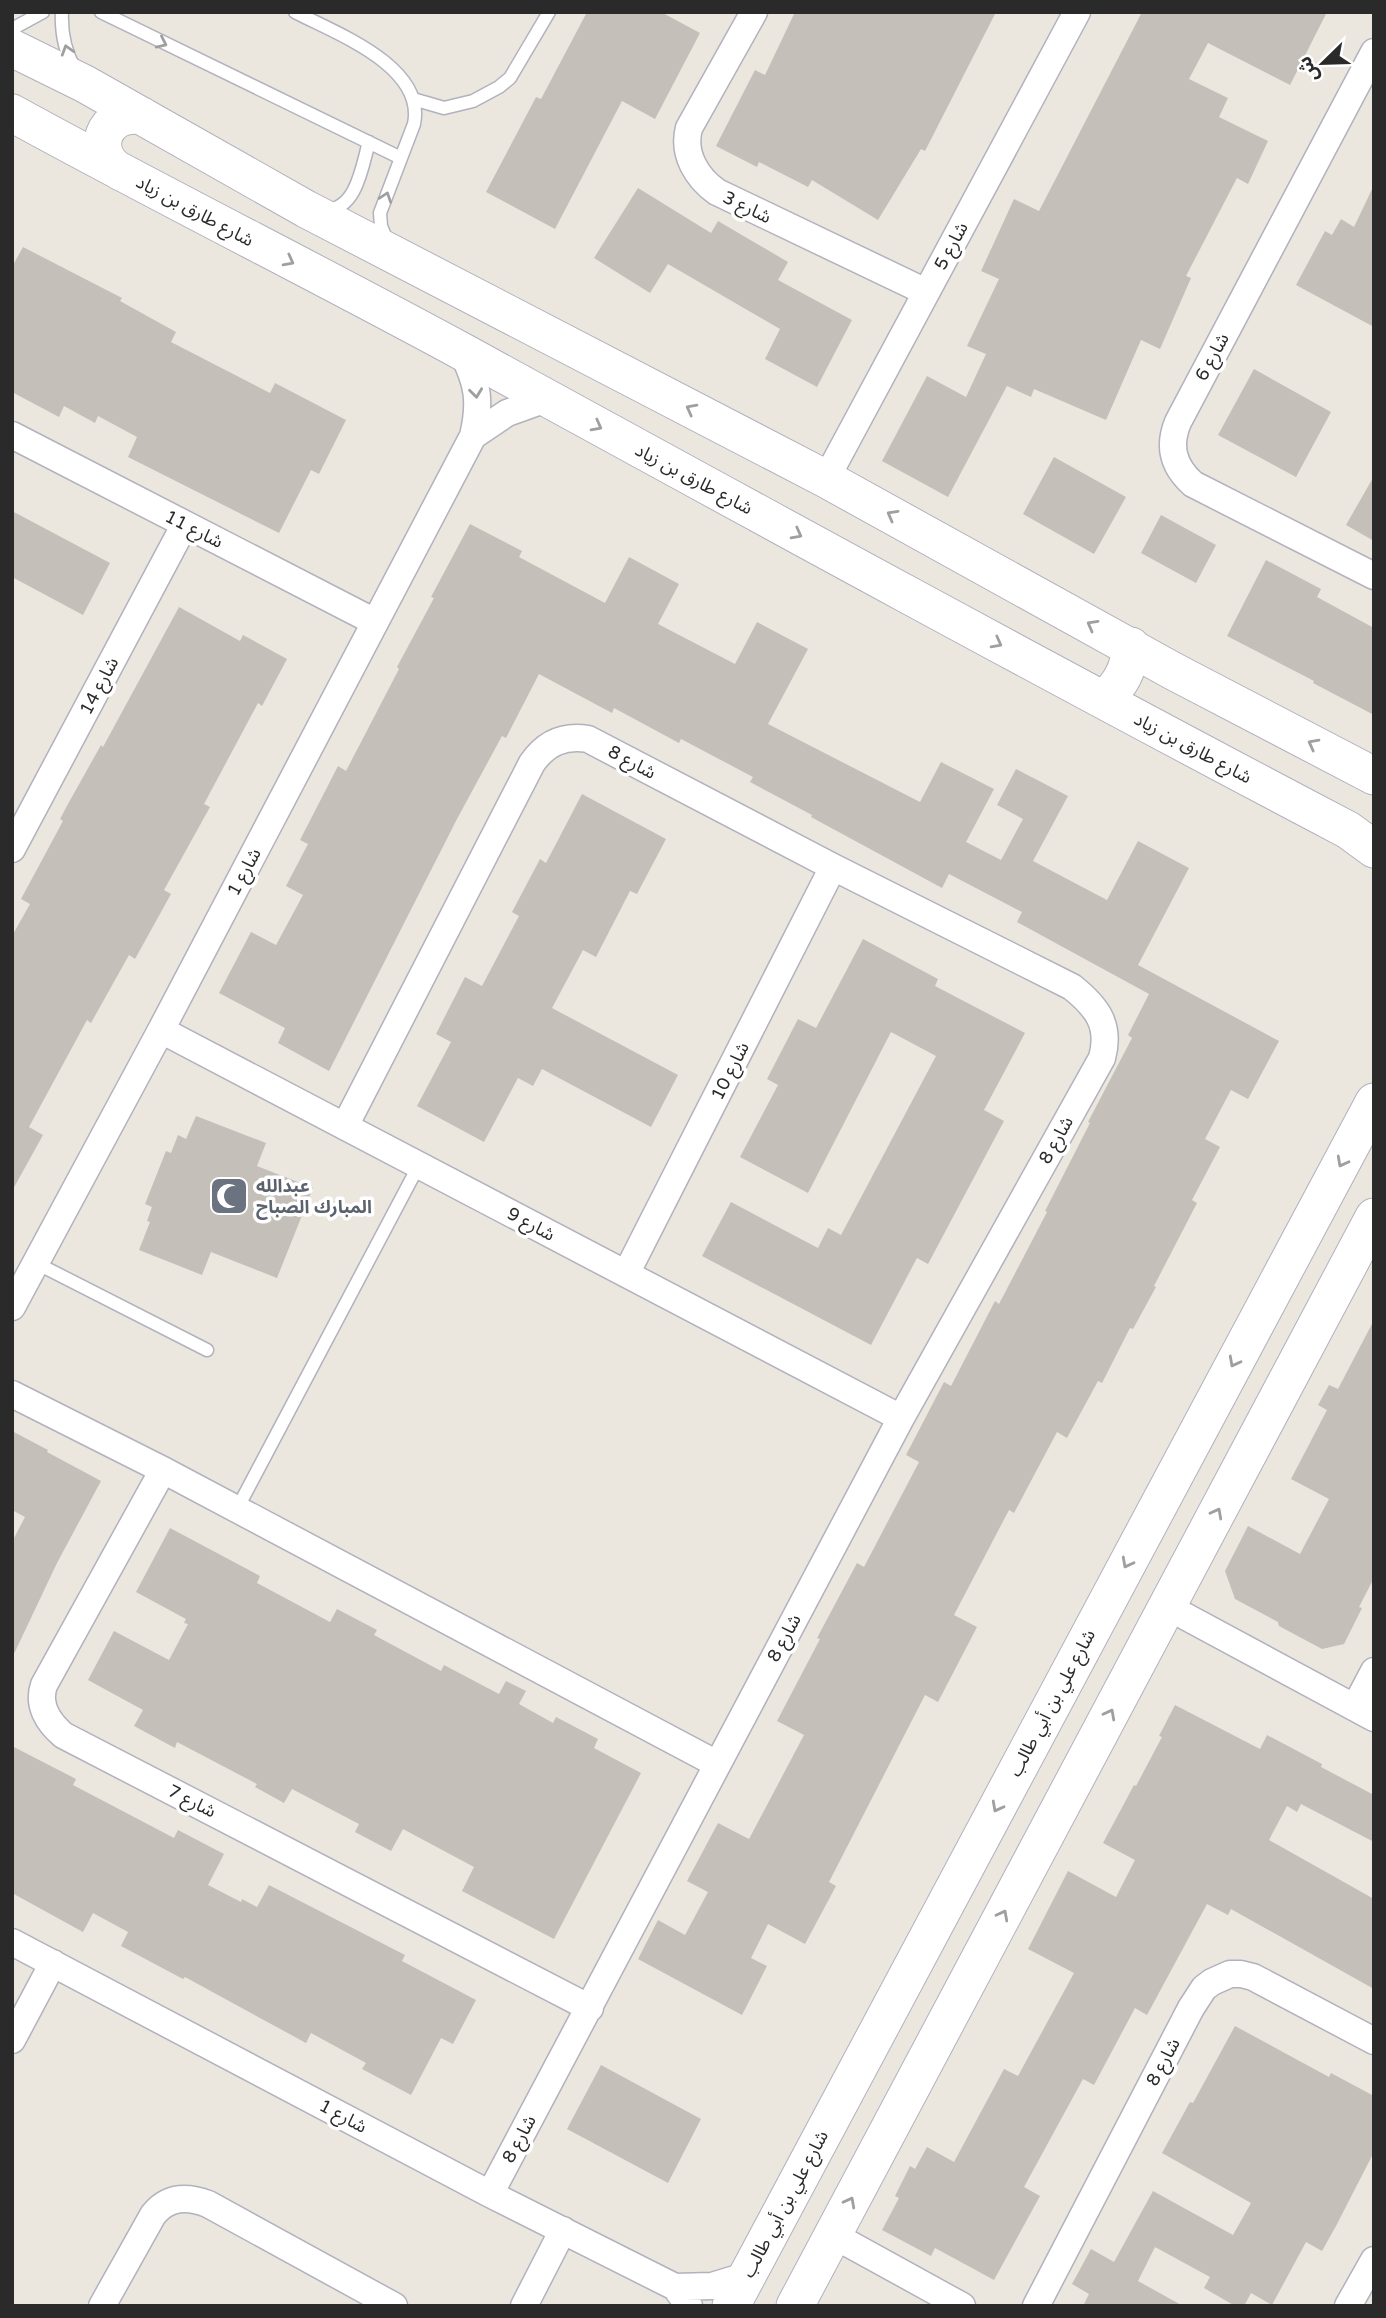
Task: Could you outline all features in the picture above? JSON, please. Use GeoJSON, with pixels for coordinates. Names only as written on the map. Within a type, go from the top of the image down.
{"type":"FeatureCollection","features":[{"type":"Feature","properties":{"kind":"main road"},"geometry":{"type":"LineString","coordinates":[[12,48],[85,84],[306,209],[826,479],[1173,670],[1374,776]]}},
{"type":"Feature","properties":{"kind":"main road","name":"شارع طارق بن زياد"},"geometry":{"type":"LineString","coordinates":[[12,113],[462,352],[1143,723],[1348,830],[1374,849]]}},
{"type":"Feature","properties":{"kind":"main road"},"geometry":{"type":"LineString","coordinates":[[121,172],[112,166],[106,157],[104,136],[108,127],[121,117],[131,114],[142,116]]}},
{"type":"Feature","properties":{"kind":"main road"},"geometry":{"type":"LineString","coordinates":[[1103,700],[1113,692],[1126,671],[1130,646]]}},
{"type":"Feature","properties":{"kind":"main road"},"geometry":{"type":"LineString","coordinates":[[1143,723],[1145,696],[1161,676],[1173,670]]}},
{"type":"Feature","properties":{"kind":"main road","name":"شارع علي بن أبي طالب"},"geometry":{"type":"LineString","coordinates":[[740,2290],[1372,1108]]}},
{"type":"Feature","properties":{"kind":"main road"},"geometry":{"type":"LineString","coordinates":[[795,2306],[1374,1217]]}},
{"type":"Feature","properties":{"kind":"main road"},"geometry":{"type":"LineString","coordinates":[[937,1918],[942,1934],[953,1945],[969,1951],[985,1948]]}},
{"type":"Feature","properties":{"kind":"main road"},"geometry":{"type":"LineString","coordinates":[[895,1996],[906,1983],[924,1979],[932,1981],[940,1986],[949,2001],[947,2019]]}},
{"type":"Feature","properties":{"kind":"street","name":"شارع 3"},"geometry":{"type":"LineString","coordinates":[[754,12],[689,128],[689,155],[699,175],[717,192],[926,292]]}},
{"type":"Feature","properties":{"kind":"street","name":"شارع 5"},"geometry":{"type":"LineString","coordinates":[[826,479],[1077,12]]}},
{"type":"Feature","properties":{"kind":"street","name":"شارع 6"},"geometry":{"type":"LineString","coordinates":[[1374,52],[1178,422],[1173,433],[1172,447],[1180,471],[1193,484],[1374,576]]}},
{"type":"Feature","properties":{"kind":"street","name":"شارع 1"},"geometry":{"type":"LineString","coordinates":[[12,1307],[161,1030],[473,436],[478,414],[478,392],[472,371],[462,352]]}},
{"type":"Feature","properties":{"kind":"street","name":"شارع 1"},"geometry":{"type":"LineString","coordinates":[[473,436],[507,413],[546,398]]}},
{"type":"Feature","properties":{"kind":"street","name":"شارع 11"},"geometry":{"type":"LineString","coordinates":[[12,435],[375,622]]}},
{"type":"Feature","properties":{"kind":"street","name":"شارع 14"},"geometry":{"type":"LineString","coordinates":[[12,849],[185,524]]}},
{"type":"Feature","properties":{"kind":"street","name":"شارع 8"},"geometry":{"type":"LineString","coordinates":[[345,1126],[532,763],[545,747],[572,737],[588,739],[833,867],[1072,987],[1097,1013],[1105,1032],[1106,1044],[1102,1058],[901,1418],[490,2194]]}},
{"type":"Feature","properties":{"kind":"street","name":"شارع 10"},"geometry":{"type":"LineString","coordinates":[[626,1275],[833,867]]}},
{"type":"Feature","properties":{"kind":"street","name":"شارع 9"},"geometry":{"type":"LineString","coordinates":[[161,1030],[901,1418]]}},
{"type":"Feature","properties":{"kind":"street"},"geometry":{"type":"LineString","coordinates":[[12,1394],[163,1470],[717,1764]]}},
{"type":"Feature","properties":{"kind":"street","name":"شارع 7"},"geometry":{"type":"LineString","coordinates":[[163,1470],[44,1685],[42,1703],[49,1721],[63,1735],[590,2008]]}},
{"type":"Feature","properties":{"kind":"street"},"geometry":{"type":"LineString","coordinates":[[1168,1607],[1364,1713],[1374,1671]]}},
{"type":"Feature","properties":{"kind":"street","name":"شارع 1"},"geometry":{"type":"LineString","coordinates":[[12,1942],[563,2230],[682,2297],[712,2286],[740,2290]]}},
{"type":"Feature","properties":{"kind":"street"},"geometry":{"type":"LineString","coordinates":[[12,2040],[53,1964]]}},
{"type":"Feature","properties":{"kind":"street","name":"شارع 8"},"geometry":{"type":"LineString","coordinates":[[1036,2306],[1191,2008],[1204,1988],[1230,1974],[1254,1977],[1374,2041]]}},
{"type":"Feature","properties":{"kind":"street"},"geometry":{"type":"LineString","coordinates":[[102,2306],[153,2215],[161,2205],[184,2199],[208,2204],[394,2306]]}},
{"type":"Feature","properties":{"kind":"street"},"geometry":{"type":"LineString","coordinates":[[524,2306],[563,2230]]}},
{"type":"Feature","properties":{"kind":"street"},"geometry":{"type":"LineString","coordinates":[[833,2235],[962,2306]]}},
{"type":"Feature","properties":{"kind":"street"},"geometry":{"type":"LineString","coordinates":[[1348,2306],[1374,2260]]}},
{"type":"Feature","properties":{"kind":"lane"},"geometry":{"type":"LineString","coordinates":[[12,29],[43,12]]}},
{"type":"Feature","properties":{"kind":"lane"},"geometry":{"type":"LineString","coordinates":[[62,12],[63,35],[70,61],[85,84]]}},
{"type":"Feature","properties":{"kind":"lane"},"geometry":{"type":"LineString","coordinates":[[101,12],[401,158]]}},
{"type":"Feature","properties":{"kind":"lane"},"geometry":{"type":"LineString","coordinates":[[126,12],[133,29]]}},
{"type":"Feature","properties":{"kind":"lane"},"geometry":{"type":"LineString","coordinates":[[295,12],[379,56],[398,73],[412,99],[416,116],[380,213],[385,238],[391,249],[401,257]]}},
{"type":"Feature","properties":{"kind":"lane"},"geometry":{"type":"LineString","coordinates":[[412,99],[444,108],[473,101],[499,87],[510,78],[549,12]]}},
{"type":"Feature","properties":{"kind":"lane"},"geometry":{"type":"LineString","coordinates":[[306,209],[330,211],[349,200],[369,142]]}},
{"type":"Feature","properties":{"kind":"lane"},"geometry":{"type":"LineString","coordinates":[[237,1509],[419,1165]]}},
{"type":"Feature","properties":{"kind":"lane"},"geometry":{"type":"LineString","coordinates":[[36,1263],[207,1350]]}},
{"type":"Feature","properties":{"kind":"building"},"geometry":{"type":"Polygon","coordinates":[[[587,12],[661,12],[700,33],[655,119],[622,101],[555,229],[486,192],[536,97],[541,99],[587,12]]]}},
{"type":"Feature","properties":{"kind":"building"},"geometry":{"type":"Polygon","coordinates":[[[795,12],[996,12],[925,151],[921,149],[878,220],[812,180],[808,187],[759,162],[757,167],[716,146],[755,70],[765,75],[795,12]]]}},
{"type":"Feature","properties":{"kind":"building"},"geometry":{"type":"Polygon","coordinates":[[[1142,12],[1327,12],[1290,85],[1208,43],[1189,79],[1228,98],[1219,117],[1268,141],[1248,184],[1237,178],[1186,276],[1191,278],[1160,349],[1141,340],[1106,420],[1034,389],[1031,397],[1007,386],[948,497],[882,461],[927,376],[966,397],[986,354],[967,346],[999,279],[981,271],[1014,199],[1039,211],[1142,12]]]}},
{"type":"Feature","properties":{"kind":"building"},"geometry":{"type":"Polygon","coordinates":[[[1374,185],[1374,327],[1296,285],[1325,231],[1332,235],[1341,219],[1354,227],[1374,185]]]}},
{"type":"Feature","properties":{"kind":"building"},"geometry":{"type":"Polygon","coordinates":[[[638,188],[711,233],[718,221],[788,262],[778,280],[852,320],[817,387],[765,359],[780,329],[668,264],[650,293],[594,258],[638,188]]]}},
{"type":"Feature","properties":{"kind":"building"},"geometry":{"type":"Polygon","coordinates":[[[23,247],[122,298],[120,301],[176,332],[171,342],[270,393],[275,383],[346,420],[319,474],[311,470],[279,533],[128,457],[137,437],[98,416],[95,423],[64,406],[59,417],[12,392],[12,267],[23,247]]]}},
{"type":"Feature","properties":{"kind":"building"},"geometry":{"type":"Polygon","coordinates":[[[1254,369],[1331,412],[1296,477],[1218,435],[1254,369]]]}},
{"type":"Feature","properties":{"kind":"building"},"geometry":{"type":"Polygon","coordinates":[[[1054,457],[1126,497],[1094,554],[1023,514],[1054,457]]]}},
{"type":"Feature","properties":{"kind":"building"},"geometry":{"type":"Polygon","coordinates":[[[1374,476],[1374,541],[1346,525],[1374,476]]]}},
{"type":"Feature","properties":{"kind":"building"},"geometry":{"type":"Polygon","coordinates":[[[12,511],[110,563],[83,615],[12,577],[12,511]]]}},
{"type":"Feature","properties":{"kind":"building"},"geometry":{"type":"Polygon","coordinates":[[[1161,515],[1216,545],[1196,583],[1141,553],[1161,515]]]}},
{"type":"Feature","properties":{"kind":"building"},"geometry":{"type":"Polygon","coordinates":[[[470,524],[522,551],[519,557],[605,603],[629,557],[679,584],[658,624],[735,664],[757,622],[808,649],[768,724],[920,802],[941,762],[994,789],[966,842],[1001,860],[1023,819],[997,805],[1016,769],[1068,796],[1033,861],[1107,900],[1138,841],[1189,868],[1138,965],[1279,1041],[1248,1099],[1231,1090],[1205,1139],[1220,1147],[1192,1200],[1197,1203],[1154,1286],[1156,1287],[1133,1329],[1130,1328],[1102,1383],[1098,1381],[1067,1438],[1057,1432],[1014,1513],[1009,1510],[954,1615],[977,1627],[938,1702],[925,1695],[829,1882],[836,1886],[805,1944],[768,1924],[751,1958],[767,1966],[742,2015],[638,1959],[658,1920],[685,1935],[708,1892],[687,1881],[718,1823],[749,1839],[804,1735],[777,1721],[857,1563],[864,1567],[919,1462],[906,1455],[944,1382],[951,1386],[995,1301],[999,1304],[1047,1212],[1045,1211],[1090,1123],[1088,1122],[1132,1038],[1128,1035],[1149,994],[1017,922],[1022,912],[949,874],[942,888],[750,782],[753,777],[681,739],[679,743],[614,708],[612,713],[539,674],[506,738],[502,736],[457,819],[329,1071],[278,1043],[285,1028],[219,993],[251,932],[276,945],[303,895],[286,886],[308,844],[300,840],[338,766],[346,771],[434,598],[431,597],[470,524]]]}},
{"type":"Feature","properties":{"kind":"building"},"geometry":{"type":"Polygon","coordinates":[[[1266,560],[1321,589],[1317,597],[1374,628],[1374,715],[1227,636],[1266,560]]]}},
{"type":"Feature","properties":{"kind":"building"},"geometry":{"type":"Polygon","coordinates":[[[179,607],[240,641],[243,635],[287,659],[262,706],[258,703],[204,804],[210,807],[164,890],[171,894],[135,959],[129,955],[91,1023],[87,1020],[29,1127],[43,1135],[12,1191],[12,936],[30,904],[21,899],[63,821],[60,819],[68,804],[101,745],[103,747],[179,607]]]}},
{"type":"Feature","properties":{"kind":"building"},"geometry":{"type":"Polygon","coordinates":[[[582,794],[666,839],[637,894],[630,891],[596,957],[583,950],[552,1008],[678,1075],[651,1127],[542,1069],[533,1086],[518,1078],[484,1142],[417,1106],[451,1042],[436,1034],[465,977],[482,986],[519,916],[512,912],[540,859],[546,863],[582,794]]]}},
{"type":"Feature","properties":{"kind":"building"},"geometry":{"type":"Polygon","coordinates":[[[863,939],[938,979],[935,986],[1025,1033],[984,1110],[1004,1121],[928,1264],[917,1258],[871,1345],[702,1256],[731,1202],[818,1248],[828,1228],[841,1235],[936,1056],[891,1032],[808,1193],[740,1157],[778,1085],[767,1079],[798,1019],[816,1028],[863,939]]]}},
{"type":"Feature","properties":{"kind":"building","name":"عبدالله المبارك الصباح"},"geometry":{"type":"Polygon","coordinates":[[[196,1116],[266,1143],[257,1166],[313,1188],[277,1278],[211,1252],[202,1275],[139,1250],[150,1222],[147,1221],[152,1207],[145,1204],[166,1151],[171,1153],[178,1135],[186,1139],[196,1116]]]}},
{"type":"Feature","properties":{"kind":"building"},"geometry":{"type":"Polygon","coordinates":[[[1374,1320],[1374,1578],[1344,1644],[1322,1649],[1235,1599],[1225,1571],[1248,1526],[1300,1554],[1329,1499],[1291,1479],[1327,1410],[1318,1405],[1329,1385],[1338,1389],[1374,1320]]]}},
{"type":"Feature","properties":{"kind":"building"},"geometry":{"type":"Polygon","coordinates":[[[12,1431],[101,1481],[57,1563],[12,1658],[12,1542],[25,1517],[12,1510],[12,1431]]]}},
{"type":"Feature","properties":{"kind":"building"},"geometry":{"type":"Polygon","coordinates":[[[170,1528],[260,1576],[257,1583],[330,1622],[337,1609],[377,1630],[374,1635],[441,1671],[444,1665],[499,1694],[506,1681],[526,1691],[519,1704],[553,1723],[556,1717],[598,1739],[594,1748],[641,1773],[554,1939],[462,1891],[474,1867],[403,1829],[391,1851],[355,1832],[359,1824],[292,1789],[284,1803],[255,1787],[257,1784],[177,1742],[175,1748],[134,1726],[143,1710],[88,1680],[114,1631],[169,1660],[188,1624],[184,1623],[186,1619],[136,1592],[170,1528]]]}},
{"type":"Feature","properties":{"kind":"building"},"geometry":{"type":"Polygon","coordinates":[[[1175,1705],[1260,1749],[1267,1735],[1374,1795],[1374,1842],[1301,1804],[1297,1812],[1287,1806],[1269,1840],[1374,1899],[1374,1989],[1231,1909],[1228,1915],[1207,1904],[1147,2015],[1135,2008],[1094,2085],[1083,2079],[1024,2187],[1040,2196],[994,2280],[935,2248],[931,2256],[882,2230],[899,2198],[895,2196],[910,2166],[915,2169],[927,2147],[954,2162],[1004,2069],[1018,2076],[1074,1973],[1028,1949],[1068,1871],[1116,1897],[1135,1860],[1103,1843],[1162,1737],[1159,1736],[1175,1705]]]}},
{"type":"Feature","properties":{"kind":"building"},"geometry":{"type":"Polygon","coordinates":[[[12,1746],[76,1779],[73,1785],[174,1838],[178,1830],[224,1854],[208,1885],[257,1907],[269,1885],[405,1955],[402,1961],[476,2000],[453,2044],[441,2038],[411,2095],[362,2069],[366,2063],[311,2033],[306,2043],[185,1977],[183,1979],[121,1946],[128,1932],[93,1913],[83,1932],[12,1893],[12,1746]]]}},
{"type":"Feature","properties":{"kind":"building"},"geometry":{"type":"Polygon","coordinates":[[[1235,2026],[1329,2077],[1331,2073],[1374,2096],[1374,2152],[1336,2226],[1322,2251],[1306,2242],[1272,2305],[1251,2293],[1244,2306],[1235,2306],[1204,2288],[1210,2277],[1155,2247],[1138,2281],[1183,2306],[1083,2306],[1089,2294],[1072,2284],[1091,2249],[1114,2262],[1153,2191],[1233,2235],[1251,2203],[1162,2153],[1235,2026]]]}},
{"type":"Feature","properties":{"kind":"building"},"geometry":{"type":"Polygon","coordinates":[[[601,2065],[701,2119],[668,2183],[567,2129],[601,2065]]]}},
{"type":"Feature","properties":{"kind":"place","name":"عبدالله المبارك الصباح"},"geometry":{"type":"Point","coordinates":[229,1196]}}]}
